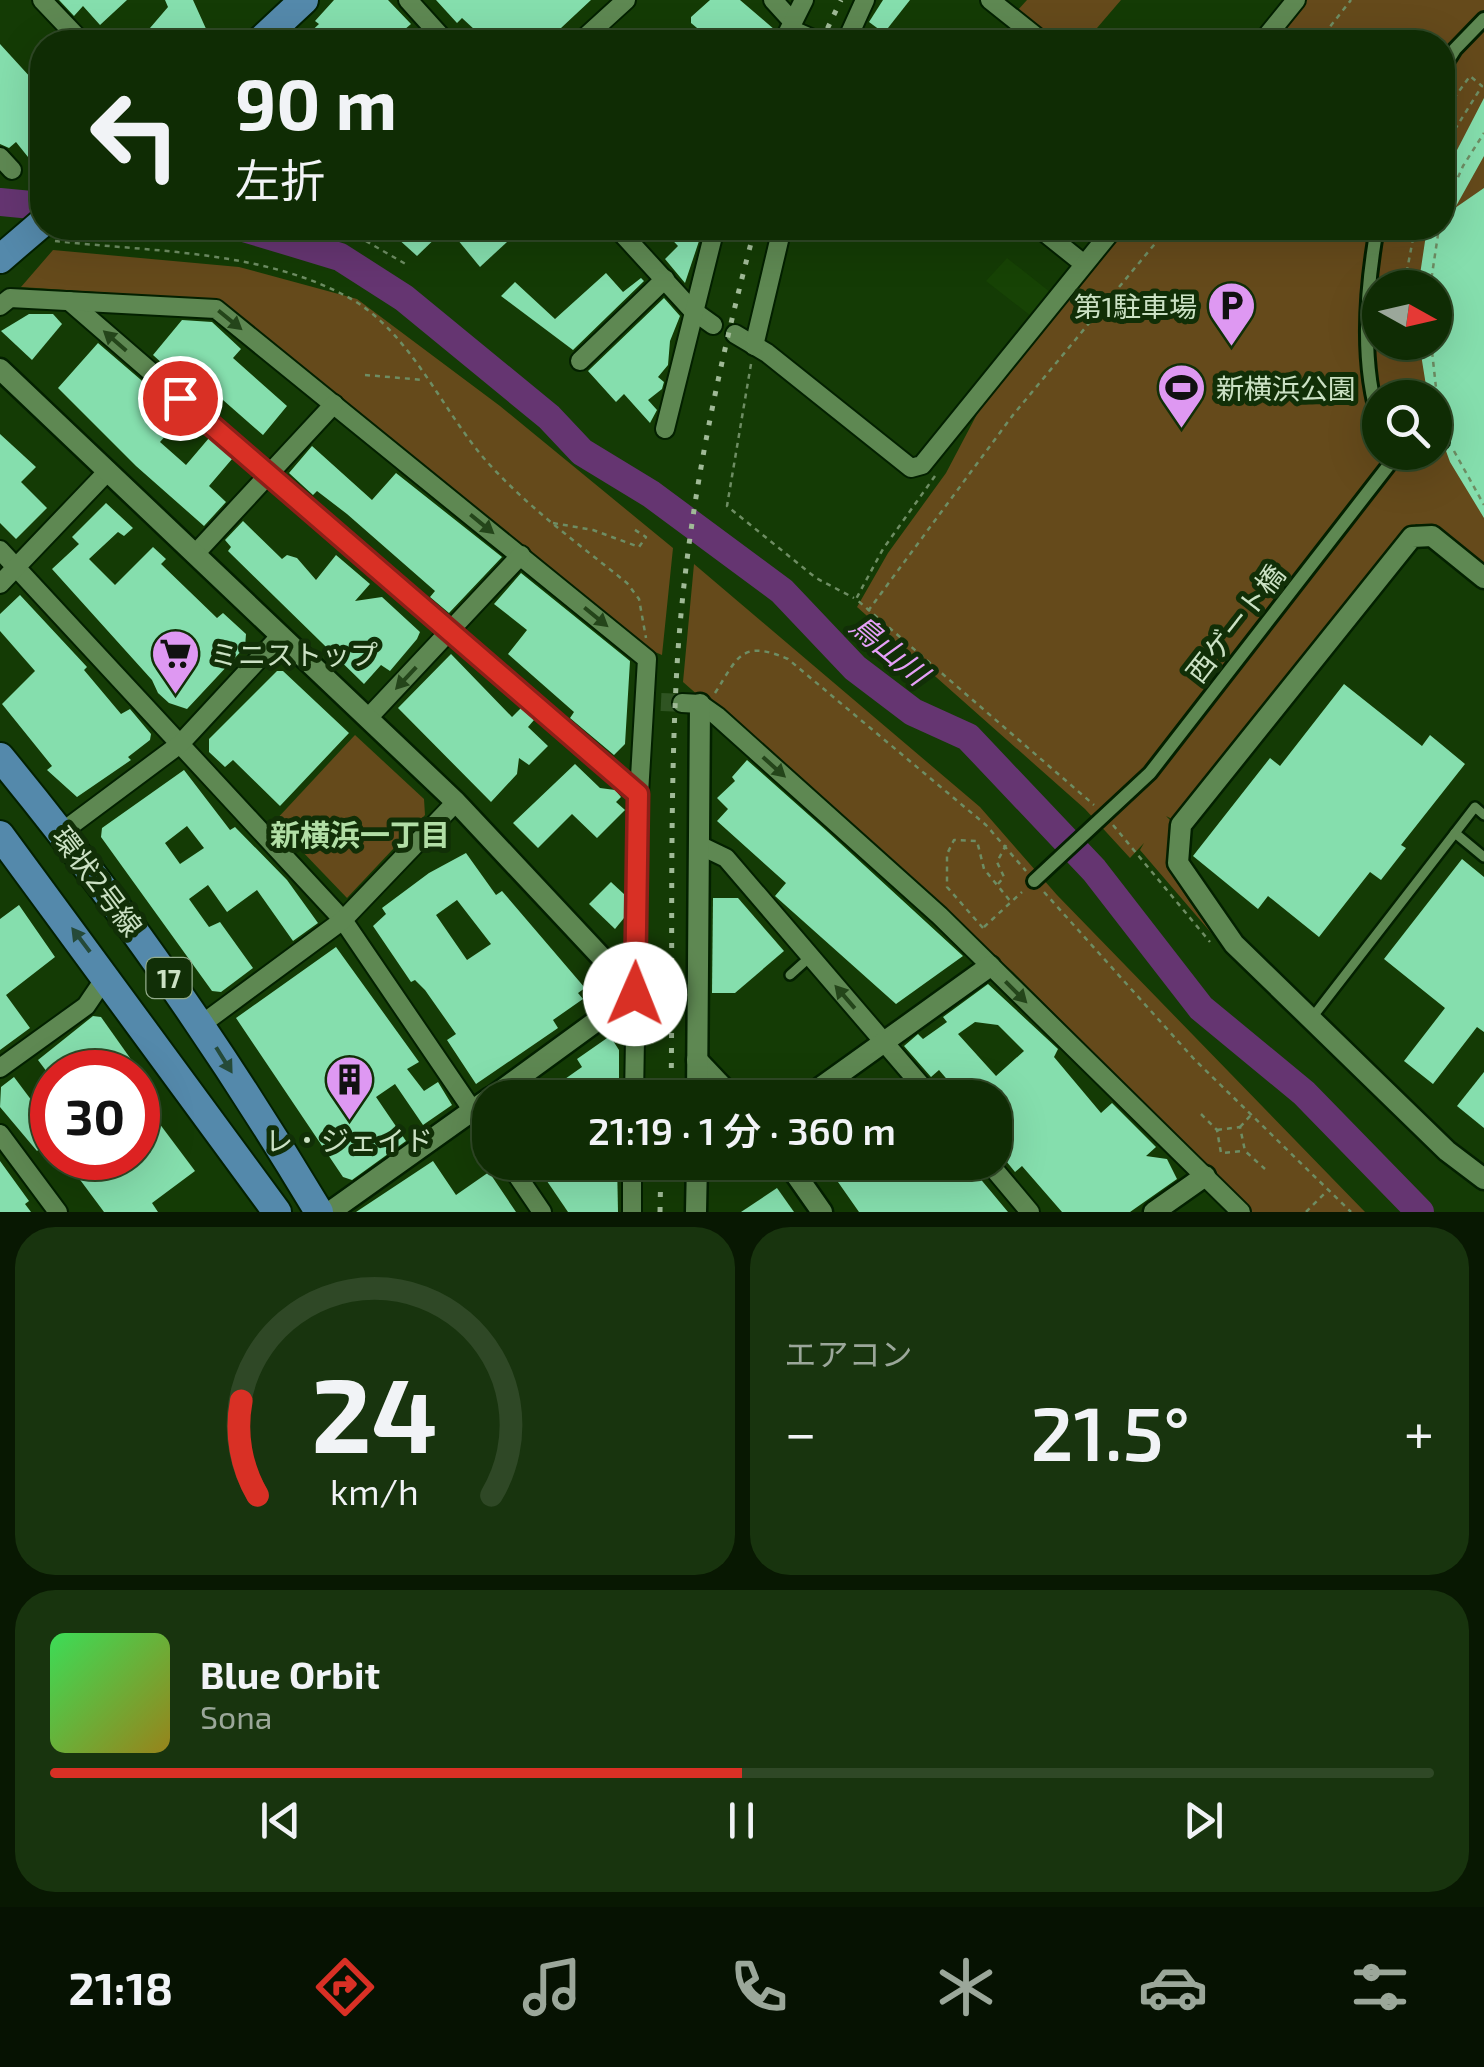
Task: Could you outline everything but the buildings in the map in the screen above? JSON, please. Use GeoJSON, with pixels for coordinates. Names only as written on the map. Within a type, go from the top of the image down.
{"type":"FeatureCollection","features":[{"type":"Feature","properties":{"kind":"main road"},"geometry":{"type":"LineString","coordinates":[[272,30],[304,0]]}},
{"type":"Feature","properties":{"kind":"main road"},"geometry":{"type":"LineString","coordinates":[[0,259],[30,233]]}},
{"type":"Feature","properties":{"kind":"main road","name":"環状2号線"},"geometry":{"type":"LineString","coordinates":[[0,756],[62,832],[202,1024],[319,1212]]}},
{"type":"Feature","properties":{"kind":"main road","name":"環状2号線"},"geometry":{"type":"LineString","coordinates":[[0,835],[107,975],[269,1204]]}},
{"type":"Feature","properties":{"kind":"street"},"geometry":{"type":"LineString","coordinates":[[42,0],[71,30]]}},
{"type":"Feature","properties":{"kind":"street"},"geometry":{"type":"LineString","coordinates":[[408,0],[435,30]]}},
{"type":"Feature","properties":{"kind":"street"},"geometry":{"type":"LineString","coordinates":[[593,30],[626,0]]}},
{"type":"Feature","properties":{"kind":"street"},"geometry":{"type":"LineString","coordinates":[[773,0],[788,30]]}},
{"type":"Feature","properties":{"kind":"street"},"geometry":{"type":"LineString","coordinates":[[789,30],[804,0]]}},
{"type":"Feature","properties":{"kind":"street"},"geometry":{"type":"LineString","coordinates":[[851,30],[865,0]]}},
{"type":"Feature","properties":{"kind":"street"},"geometry":{"type":"LineString","coordinates":[[990,0],[1028,30]]}},
{"type":"Feature","properties":{"kind":"street"},"geometry":{"type":"LineString","coordinates":[[1272,30],[1296,0]]}},
{"type":"Feature","properties":{"kind":"street"},"geometry":{"type":"LineString","coordinates":[[1455,54],[1484,19]]}},
{"type":"Feature","properties":{"kind":"street"},"geometry":{"type":"LineString","coordinates":[[628,240],[692,310],[713,325]]}},
{"type":"Feature","properties":{"kind":"street"},"geometry":{"type":"LineString","coordinates":[[664,429],[712,240]]}},
{"type":"Feature","properties":{"kind":"street"},"geometry":{"type":"LineString","coordinates":[[754,346],[779,240]]}},
{"type":"Feature","properties":{"kind":"street"},"geometry":{"type":"LineString","coordinates":[[1054,240],[1084,264]]}},
{"type":"Feature","properties":{"kind":"street"},"geometry":{"type":"LineString","coordinates":[[735,334],[912,468],[922,465],[1104,240]]}},
{"type":"Feature","properties":{"kind":"street"},"geometry":{"type":"LineString","coordinates":[[1372,380],[1368,320],[1376,240]]}},
{"type":"Feature","properties":{"kind":"street"},"geometry":{"type":"LineString","coordinates":[[580,361],[665,279]]}},
{"type":"Feature","properties":{"kind":"street"},"geometry":{"type":"LineString","coordinates":[[0,306],[10,298],[216,308],[647,659],[652,702],[638,794],[634,1080]]}},
{"type":"Feature","properties":{"kind":"street"},"geometry":{"type":"LineString","coordinates":[[68,301],[638,794]]}},
{"type":"Feature","properties":{"kind":"street"},"geometry":{"type":"LineString","coordinates":[[0,369],[456,802],[635,994]]}},
{"type":"Feature","properties":{"kind":"street"},"geometry":{"type":"LineString","coordinates":[[195,554],[334,404]]}},
{"type":"Feature","properties":{"kind":"street","name":"西ゲート橋"},"geometry":{"type":"LineString","coordinates":[[1039,877],[1150,773],[1380,470]]}},
{"type":"Feature","properties":{"kind":"street"},"geometry":{"type":"LineString","coordinates":[[0,584],[108,472]]}},
{"type":"Feature","properties":{"kind":"street"},"geometry":{"type":"LineString","coordinates":[[1484,578],[1432,536],[1412,536],[1180,826],[1178,863],[1234,944],[1447,1151],[1484,1179]]}},
{"type":"Feature","properties":{"kind":"street"},"geometry":{"type":"LineString","coordinates":[[0,550],[344,920],[472,1085]]}},
{"type":"Feature","properties":{"kind":"street"},"geometry":{"type":"LineString","coordinates":[[368,718],[521,556]]}},
{"type":"Feature","properties":{"kind":"street"},"geometry":{"type":"LineString","coordinates":[[62,832],[180,744],[281,636]]}},
{"type":"Feature","properties":{"kind":"street"},"geometry":{"type":"LineString","coordinates":[[691,703],[699,844],[697,1080]]}},
{"type":"Feature","properties":{"kind":"street"},"geometry":{"type":"LineString","coordinates":[[691,703],[990,966],[1241,1212]]}},
{"type":"Feature","properties":{"kind":"street"},"geometry":{"type":"LineString","coordinates":[[202,1024],[344,920],[456,802]]}},
{"type":"Feature","properties":{"kind":"street"},"geometry":{"type":"LineString","coordinates":[[699,844],[726,858],[916,1080]]}},
{"type":"Feature","properties":{"kind":"street"},"geometry":{"type":"LineString","coordinates":[[832,1080],[990,966]]}},
{"type":"Feature","properties":{"kind":"street"},"geometry":{"type":"LineString","coordinates":[[0,1068],[86,1006],[107,975]]}},
{"type":"Feature","properties":{"kind":"street"},"geometry":{"type":"LineString","coordinates":[[516,1080],[635,994]]}},
{"type":"Feature","properties":{"kind":"street"},"geometry":{"type":"LineString","coordinates":[[698,1060],[716,1080]]}},
{"type":"Feature","properties":{"kind":"street"},"geometry":{"type":"LineString","coordinates":[[330,1212],[472,1111]]}},
{"type":"Feature","properties":{"kind":"street"},"geometry":{"type":"LineString","coordinates":[[3,1145],[58,1212]]}},
{"type":"Feature","properties":{"kind":"street"},"geometry":{"type":"LineString","coordinates":[[1154,1212],[1204,1176]]}},
{"type":"Feature","properties":{"kind":"street"},"geometry":{"type":"LineString","coordinates":[[520,1180],[542,1212]]}},
{"type":"Feature","properties":{"kind":"street"},"geometry":{"type":"LineString","coordinates":[[632,1180],[632,1212]]}},
{"type":"Feature","properties":{"kind":"street"},"geometry":{"type":"LineString","coordinates":[[696,1212],[697,1180]]}},
{"type":"Feature","properties":{"kind":"street"},"geometry":{"type":"LineString","coordinates":[[800,1180],[822,1212]]}},
{"type":"Feature","properties":{"kind":"street"},"geometry":{"type":"LineString","coordinates":[[1003,1180],[1030,1212]]}},
{"type":"Feature","properties":{"kind":"lane"},"geometry":{"type":"LineString","coordinates":[[1310,1021],[1475,808],[1484,815]]}},
{"type":"Feature","properties":{"kind":"lane"},"geometry":{"type":"LineString","coordinates":[[1454,833],[1484,857]]}},
{"type":"Feature","properties":{"kind":"lane"},"geometry":{"type":"LineString","coordinates":[[790,975],[810,956]]}},
{"type":"Feature","properties":{"kind":"path"},"geometry":{"type":"LineString","coordinates":[[1327,30],[1351,0]]}},
{"type":"Feature","properties":{"kind":"path"},"geometry":{"type":"LineString","coordinates":[[1455,97],[1470,76],[1482,86],[1455,129]]}},
{"type":"Feature","properties":{"kind":"path"},"geometry":{"type":"LineString","coordinates":[[1455,184],[1484,133]]}},
{"type":"Feature","properties":{"kind":"path"},"geometry":{"type":"LineString","coordinates":[[102,240],[254,265],[319,284],[355,302],[384,324],[486,461],[551,522],[628,584],[639,599],[647,659]]}},
{"type":"Feature","properties":{"kind":"path"},"geometry":{"type":"LineString","coordinates":[[364,240],[409,266]]}},
{"type":"Feature","properties":{"kind":"path"},"geometry":{"type":"LineString","coordinates":[[868,611],[1013,414],[1158,240]]}},
{"type":"Feature","properties":{"kind":"path"},"geometry":{"type":"LineString","coordinates":[[1407,270],[1412,240]]}},
{"type":"Feature","properties":{"kind":"path"},"geometry":{"type":"LineString","coordinates":[[1432,270],[1436,240]]}},
{"type":"Feature","properties":{"kind":"path"},"geometry":{"type":"LineString","coordinates":[[754,346],[727,506],[816,578],[856,599]]}},
{"type":"Feature","properties":{"kind":"path"},"geometry":{"type":"LineString","coordinates":[[1433,360],[1438,406],[1456,455],[1484,504]]}},
{"type":"Feature","properties":{"kind":"path"},"geometry":{"type":"LineString","coordinates":[[366,374],[408,382],[425,380]]}},
{"type":"Feature","properties":{"kind":"path"},"geometry":{"type":"LineString","coordinates":[[551,522],[593,530],[639,546],[646,537],[632,528]]}},
{"type":"Feature","properties":{"kind":"path"},"geometry":{"type":"LineString","coordinates":[[691,703],[710,702],[730,666],[746,652],[768,650],[788,659],[1039,877],[1194,1059],[1351,1212]]}},
{"type":"Feature","properties":{"kind":"path"},"geometry":{"type":"LineString","coordinates":[[1011,902],[984,869],[977,841],[954,840],[947,854],[948,887],[983,928],[1039,877]]}},
{"type":"Feature","properties":{"kind":"path"},"geometry":{"type":"LineString","coordinates":[[996,886],[1004,877],[997,862],[1006,845]]}},
{"type":"Feature","properties":{"kind":"path"},"geometry":{"type":"LineString","coordinates":[[1201,1114],[1217,1130],[1221,1154],[1244,1151]]}},
{"type":"Feature","properties":{"kind":"path"},"geometry":{"type":"LineString","coordinates":[[1217,1130],[1240,1127],[1252,1114]]}},
{"type":"Feature","properties":{"kind":"path"},"geometry":{"type":"LineString","coordinates":[[1240,1127],[1244,1151],[1265,1170]]}},
{"type":"Feature","properties":{"kind":"path"},"geometry":{"type":"LineString","coordinates":[[1308,1211],[1328,1190]]}},
{"type":"Feature","properties":{"kind":"shaded area"},"geometry":{"type":"Polygon","coordinates":[[[1027,0],[1121,0],[1095,30],[1043,30],[1017,11],[1027,0]]]}},
{"type":"Feature","properties":{"kind":"shaded area","name":"新横浜公園"},"geometry":{"type":"Polygon","coordinates":[[[1306,0],[1484,0],[1484,571],[1432,528],[1416,524],[1361,583],[1365,587],[1174,820],[1166,816],[1172,822],[1172,869],[1213,935],[1140,850],[1144,843],[1130,858],[1085,809],[857,607],[888,553],[946,473],[985,399],[1113,240],[1455,240],[1455,30],[1282,30],[1306,0]]]}},
{"type":"Feature","properties":{"kind":"shaded area"},"geometry":{"type":"Polygon","coordinates":[[[53,250],[239,267],[357,299],[500,406],[673,548],[662,655],[643,647],[216,300],[21,287],[53,250]]]}},
{"type":"Feature","properties":{"kind":"shaded area"},"geometry":{"type":"Polygon","coordinates":[[[1007,258],[1050,292],[1031,316],[986,281],[1007,258]]]}},
{"type":"Feature","properties":{"kind":"shaded area"},"geometry":{"type":"Polygon","coordinates":[[[694,564],[980,807],[1057,895],[1365,1212],[1252,1212],[1013,972],[683,682],[694,564]]]}},
{"type":"Feature","properties":{"kind":"shaded area"},"geometry":{"type":"Polygon","coordinates":[[[355,735],[424,799],[425,815],[347,898],[274,822],[355,735]]]}},
{"type":"Feature","properties":{"kind":"waterway","name":"鳥山川"},"geometry":{"type":"LineString","coordinates":[[0,202],[30,205]]}},
{"type":"Feature","properties":{"kind":"waterway","name":"鳥山川"},"geometry":{"type":"LineString","coordinates":[[284,240],[340,257],[404,298],[549,417],[582,452],[651,494],[782,591],[855,668],[913,712],[968,737],[1094,870],[1201,1008],[1304,1093],[1420,1212]]}},
{"type":"Feature","properties":{"kind":"tunnel"},"geometry":{"type":"LineString","coordinates":[[661,702],[682,703]]}},
{"type":"Feature","properties":{"kind":"railway"},"geometry":{"type":"LineString","coordinates":[[827,30],[841,0]]}},
{"type":"Feature","properties":{"kind":"railway"},"geometry":{"type":"LineString","coordinates":[[671,1080],[673,774],[681,610],[705,445],[752,240]]}},
{"type":"Feature","properties":{"kind":"railway"},"geometry":{"type":"LineString","coordinates":[[660,1212],[661,1180]]}},
{"type":"Feature","properties":{"kind":"place","name":"第1駐車場"},"geometry":{"type":"Point","coordinates":[1232,348]}},
{"type":"Feature","properties":{"kind":"place","name":"新横浜公園"},"geometry":{"type":"Point","coordinates":[1181,430]}},
{"type":"Feature","properties":{"kind":"place","name":"ミニストップ"},"geometry":{"type":"Point","coordinates":[175,696]}},
{"type":"Feature","properties":{"kind":"place","name":"レ・ジェイド"},"geometry":{"type":"Point","coordinates":[349,1122]}},
{"type":"Feature","properties":{"kind":"district","name":"新横浜一丁目"},"geometry":{"type":"Point","coordinates":[360,834]}},
{"type":"Feature","properties":{"kind":"route"},"geometry":{"type":"LineString","coordinates":[[180,398],[638,794],[635,994]]}}]}
